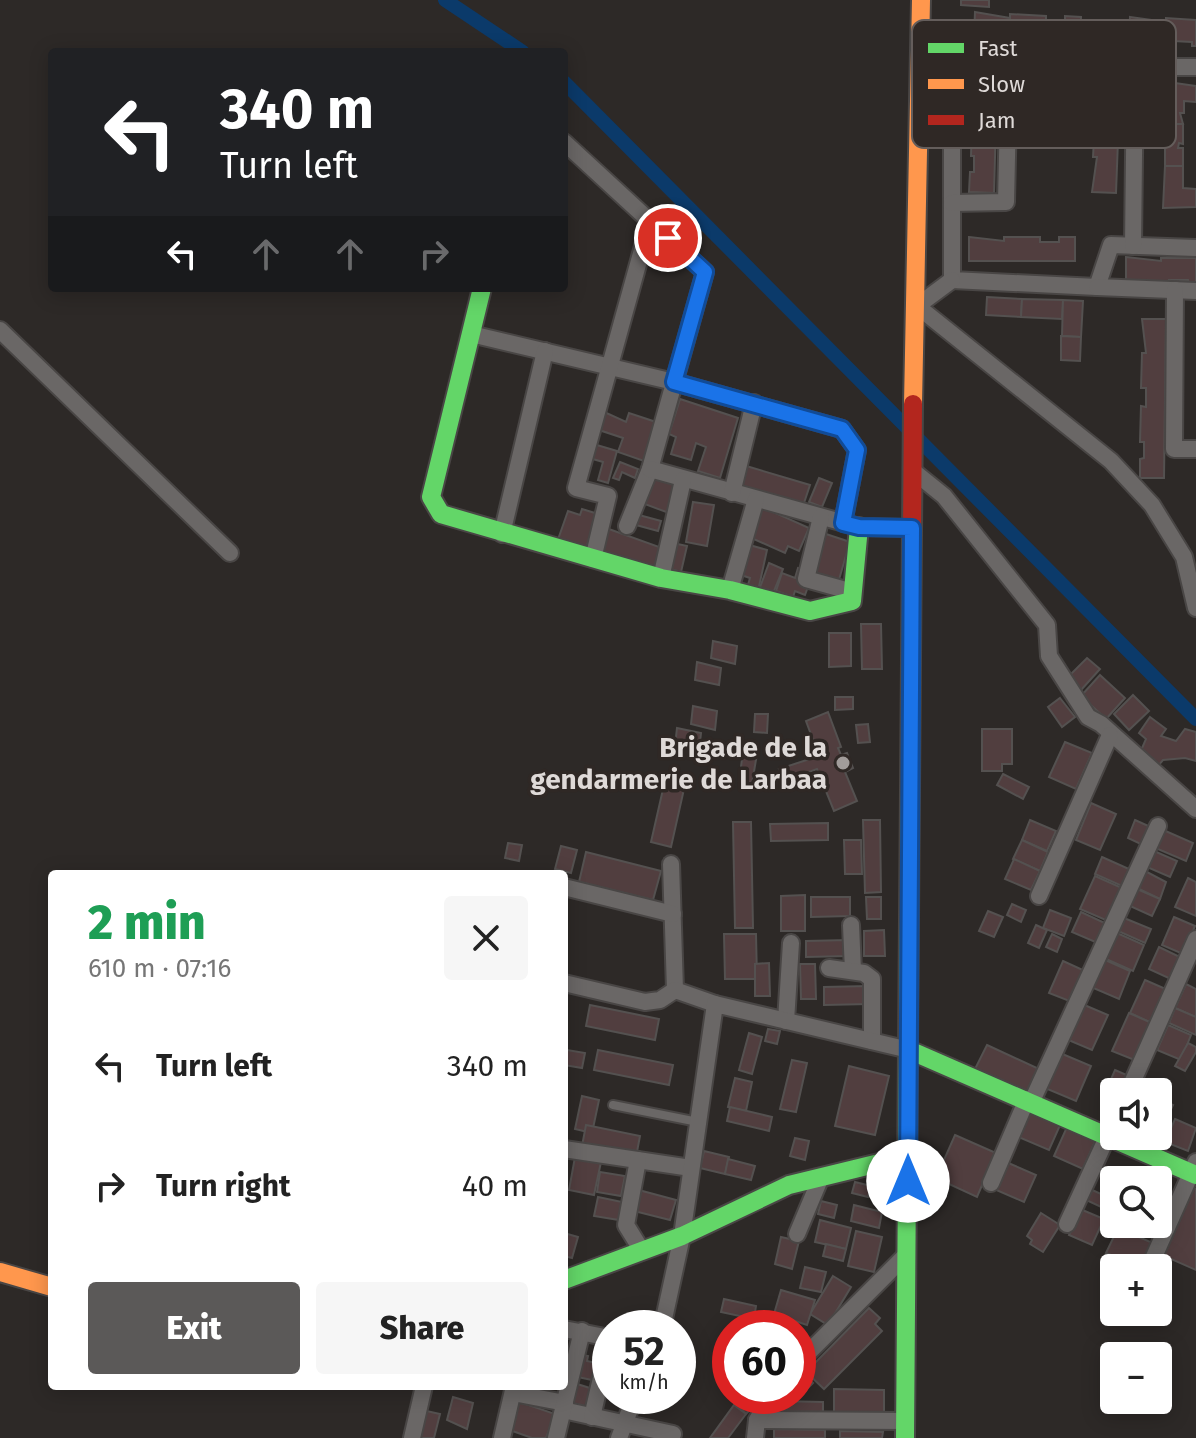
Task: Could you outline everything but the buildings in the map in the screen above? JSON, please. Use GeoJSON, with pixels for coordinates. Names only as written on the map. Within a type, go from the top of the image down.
{"type":"FeatureCollection","features":[{"type":"Feature","properties":{"kind":"main road"},"geometry":{"type":"LineString","coordinates":[[921,0],[921,20]]}},
{"type":"Feature","properties":{"kind":"main road"},"geometry":{"type":"LineString","coordinates":[[905,1430],[912,452],[919,148]]}},
{"type":"Feature","properties":{"kind":"main road"},"geometry":{"type":"LineString","coordinates":[[481,292],[431,497],[441,514],[661,578],[730,590],[810,611],[852,601],[851,525]]}},
{"type":"Feature","properties":{"kind":"main road"},"geometry":{"type":"LineString","coordinates":[[909,1050],[1029,1100],[1100,1125]]}},
{"type":"Feature","properties":{"kind":"main road"},"geometry":{"type":"LineString","coordinates":[[1154,1150],[1194,1170]]}},
{"type":"Feature","properties":{"kind":"main road"},"geometry":{"type":"LineString","coordinates":[[568,1279],[682,1236],[789,1185],[908,1156]]}},
{"type":"Feature","properties":{"kind":"main road"},"geometry":{"type":"LineString","coordinates":[[0,1272],[48,1286]]}},
{"type":"Feature","properties":{"kind":"street"},"geometry":{"type":"LineString","coordinates":[[568,146],[705,272],[650,469],[627,526]]}},
{"type":"Feature","properties":{"kind":"street"},"geometry":{"type":"LineString","coordinates":[[952,148],[952,280]]}},
{"type":"Feature","properties":{"kind":"street"},"geometry":{"type":"LineString","coordinates":[[952,203],[1006,202],[1007,148]]}},
{"type":"Feature","properties":{"kind":"street"},"geometry":{"type":"LineString","coordinates":[[1133,246],[1134,148]]}},
{"type":"Feature","properties":{"kind":"street"},"geometry":{"type":"LineString","coordinates":[[593,559],[608,496],[576,488],[650,221]]}},
{"type":"Feature","properties":{"kind":"street"},"geometry":{"type":"LineString","coordinates":[[1097,287],[1111,245],[1196,248]]}},
{"type":"Feature","properties":{"kind":"street"},"geometry":{"type":"LineString","coordinates":[[1196,291],[952,280],[917,306],[1111,461],[1152,505],[1184,557],[1196,608]]}},
{"type":"Feature","properties":{"kind":"street"},"geometry":{"type":"LineString","coordinates":[[1175,290],[1174,449],[1196,449]]}},
{"type":"Feature","properties":{"kind":"street"},"geometry":{"type":"LineString","coordinates":[[0,330],[230,553]]}},
{"type":"Feature","properties":{"kind":"street"},"geometry":{"type":"LineString","coordinates":[[471,334],[674,382],[842,429],[857,450],[851,525]]}},
{"type":"Feature","properties":{"kind":"street"},"geometry":{"type":"LineString","coordinates":[[502,534],[545,351]]}},
{"type":"Feature","properties":{"kind":"street"},"geometry":{"type":"LineString","coordinates":[[732,493],[754,403]]}},
{"type":"Feature","properties":{"kind":"street"},"geometry":{"type":"LineString","coordinates":[[650,469],[851,525],[912,528]]}},
{"type":"Feature","properties":{"kind":"street"},"geometry":{"type":"LineString","coordinates":[[913,471],[944,496],[1047,625],[1049,656],[1088,717],[1101,724],[1196,809]]}},
{"type":"Feature","properties":{"kind":"street"},"geometry":{"type":"LineString","coordinates":[[661,578],[683,480]]}},
{"type":"Feature","properties":{"kind":"street"},"geometry":{"type":"LineString","coordinates":[[730,590],[756,499]]}},
{"type":"Feature","properties":{"kind":"street"},"geometry":{"type":"LineString","coordinates":[[821,517],[806,579],[853,592]]}},
{"type":"Feature","properties":{"kind":"street"},"geometry":{"type":"LineString","coordinates":[[1039,896],[1110,735]]}},
{"type":"Feature","properties":{"kind":"street"},"geometry":{"type":"LineString","coordinates":[[991,1183],[1158,826]]}},
{"type":"Feature","properties":{"kind":"street"},"geometry":{"type":"LineString","coordinates":[[671,864],[675,990]]}},
{"type":"Feature","properties":{"kind":"street"},"geometry":{"type":"LineString","coordinates":[[568,888],[673,914]]}},
{"type":"Feature","properties":{"kind":"street"},"geometry":{"type":"LineString","coordinates":[[851,925],[853,971]]}},
{"type":"Feature","properties":{"kind":"street"},"geometry":{"type":"LineString","coordinates":[[1134,1078],[1196,939]]}},
{"type":"Feature","properties":{"kind":"street"},"geometry":{"type":"LineString","coordinates":[[786,1021],[791,943]]}},
{"type":"Feature","properties":{"kind":"street"},"geometry":{"type":"LineString","coordinates":[[829,968],[864,973],[872,979],[872,1041]]}},
{"type":"Feature","properties":{"kind":"street"},"geometry":{"type":"LineString","coordinates":[[568,984],[645,1002],[660,1000],[675,990]]}},
{"type":"Feature","properties":{"kind":"street"},"geometry":{"type":"LineString","coordinates":[[675,990],[715,1004],[909,1050]]}},
{"type":"Feature","properties":{"kind":"street"},"geometry":{"type":"LineString","coordinates":[[666,1310],[682,1236],[715,1004]]}},
{"type":"Feature","properties":{"kind":"street"},"geometry":{"type":"LineString","coordinates":[[568,1150],[691,1168]]}},
{"type":"Feature","properties":{"kind":"street"},"geometry":{"type":"LineString","coordinates":[[1067,1224],[1100,1150]]}},
{"type":"Feature","properties":{"kind":"street"},"geometry":{"type":"LineString","coordinates":[[638,1160],[626,1225],[642,1251]]}},
{"type":"Feature","properties":{"kind":"street"},"geometry":{"type":"LineString","coordinates":[[1155,1254],[1194,1170]]}},
{"type":"Feature","properties":{"kind":"street"},"geometry":{"type":"LineString","coordinates":[[797,1234],[821,1177]]}},
{"type":"Feature","properties":{"kind":"street"},"geometry":{"type":"LineString","coordinates":[[816,1345],[907,1254]]}},
{"type":"Feature","properties":{"kind":"street"},"geometry":{"type":"LineString","coordinates":[[568,1329],[592,1334]]}},
{"type":"Feature","properties":{"kind":"street"},"geometry":{"type":"LineString","coordinates":[[556,1438],[582,1331]]}},
{"type":"Feature","properties":{"kind":"street"},"geometry":{"type":"LineString","coordinates":[[412,1438],[423,1390]]}},
{"type":"Feature","properties":{"kind":"street"},"geometry":{"type":"LineString","coordinates":[[502,1438],[514,1390]]}},
{"type":"Feature","properties":{"kind":"street"},"geometry":{"type":"LineString","coordinates":[[517,1390],[592,1417],[621,1431],[673,1434]]}},
{"type":"Feature","properties":{"kind":"street"},"geometry":{"type":"LineString","coordinates":[[755,1438],[760,1414]]}},
{"type":"Feature","properties":{"kind":"street"},"geometry":{"type":"LineString","coordinates":[[757,1420],[905,1430]]}},
{"type":"Feature","properties":{"kind":"lane"},"geometry":{"type":"LineString","coordinates":[[613,1105],[698,1122]]}},
{"type":"Feature","properties":{"kind":"waterway"},"geometry":{"type":"LineString","coordinates":[[445,0],[517,48]]}},
{"type":"Feature","properties":{"kind":"waterway"},"geometry":{"type":"LineString","coordinates":[[568,86],[1196,719]]}},
{"type":"Feature","properties":{"kind":"traffic: fast"},"geometry":{"type":"LineString","coordinates":[[481,292],[431,497],[441,514],[661,578],[730,590],[810,611],[852,601],[859,527]]}},
{"type":"Feature","properties":{"kind":"traffic: fast"},"geometry":{"type":"LineString","coordinates":[[905,1438],[911,660]]}},
{"type":"Feature","properties":{"kind":"traffic: fast"},"geometry":{"type":"LineString","coordinates":[[909,1050],[1196,1175]]}},
{"type":"Feature","properties":{"kind":"traffic: fast"},"geometry":{"type":"LineString","coordinates":[[568,1279],[682,1236],[789,1185],[908,1156]]}},
{"type":"Feature","properties":{"kind":"traffic: slow"},"geometry":{"type":"LineString","coordinates":[[921,0],[921,20]]}},
{"type":"Feature","properties":{"kind":"traffic: slow"},"geometry":{"type":"LineString","coordinates":[[913,404],[918,148]]}},
{"type":"Feature","properties":{"kind":"traffic: slow"},"geometry":{"type":"LineString","coordinates":[[0,1272],[48,1286]]}},
{"type":"Feature","properties":{"kind":"traffic: jam"},"geometry":{"type":"LineString","coordinates":[[911,660],[913,404]]}},
{"type":"Feature","properties":{"kind":"place","name":"Brigade de la gendarmerie de Larbaa"},"geometry":{"type":"Point","coordinates":[843,763]}},
{"type":"Feature","properties":{"kind":"route"},"geometry":{"type":"LineString","coordinates":[[668,238],[705,272],[674,382],[842,429],[857,450],[843,523],[859,527],[912,528],[908,1181]]}}]}
